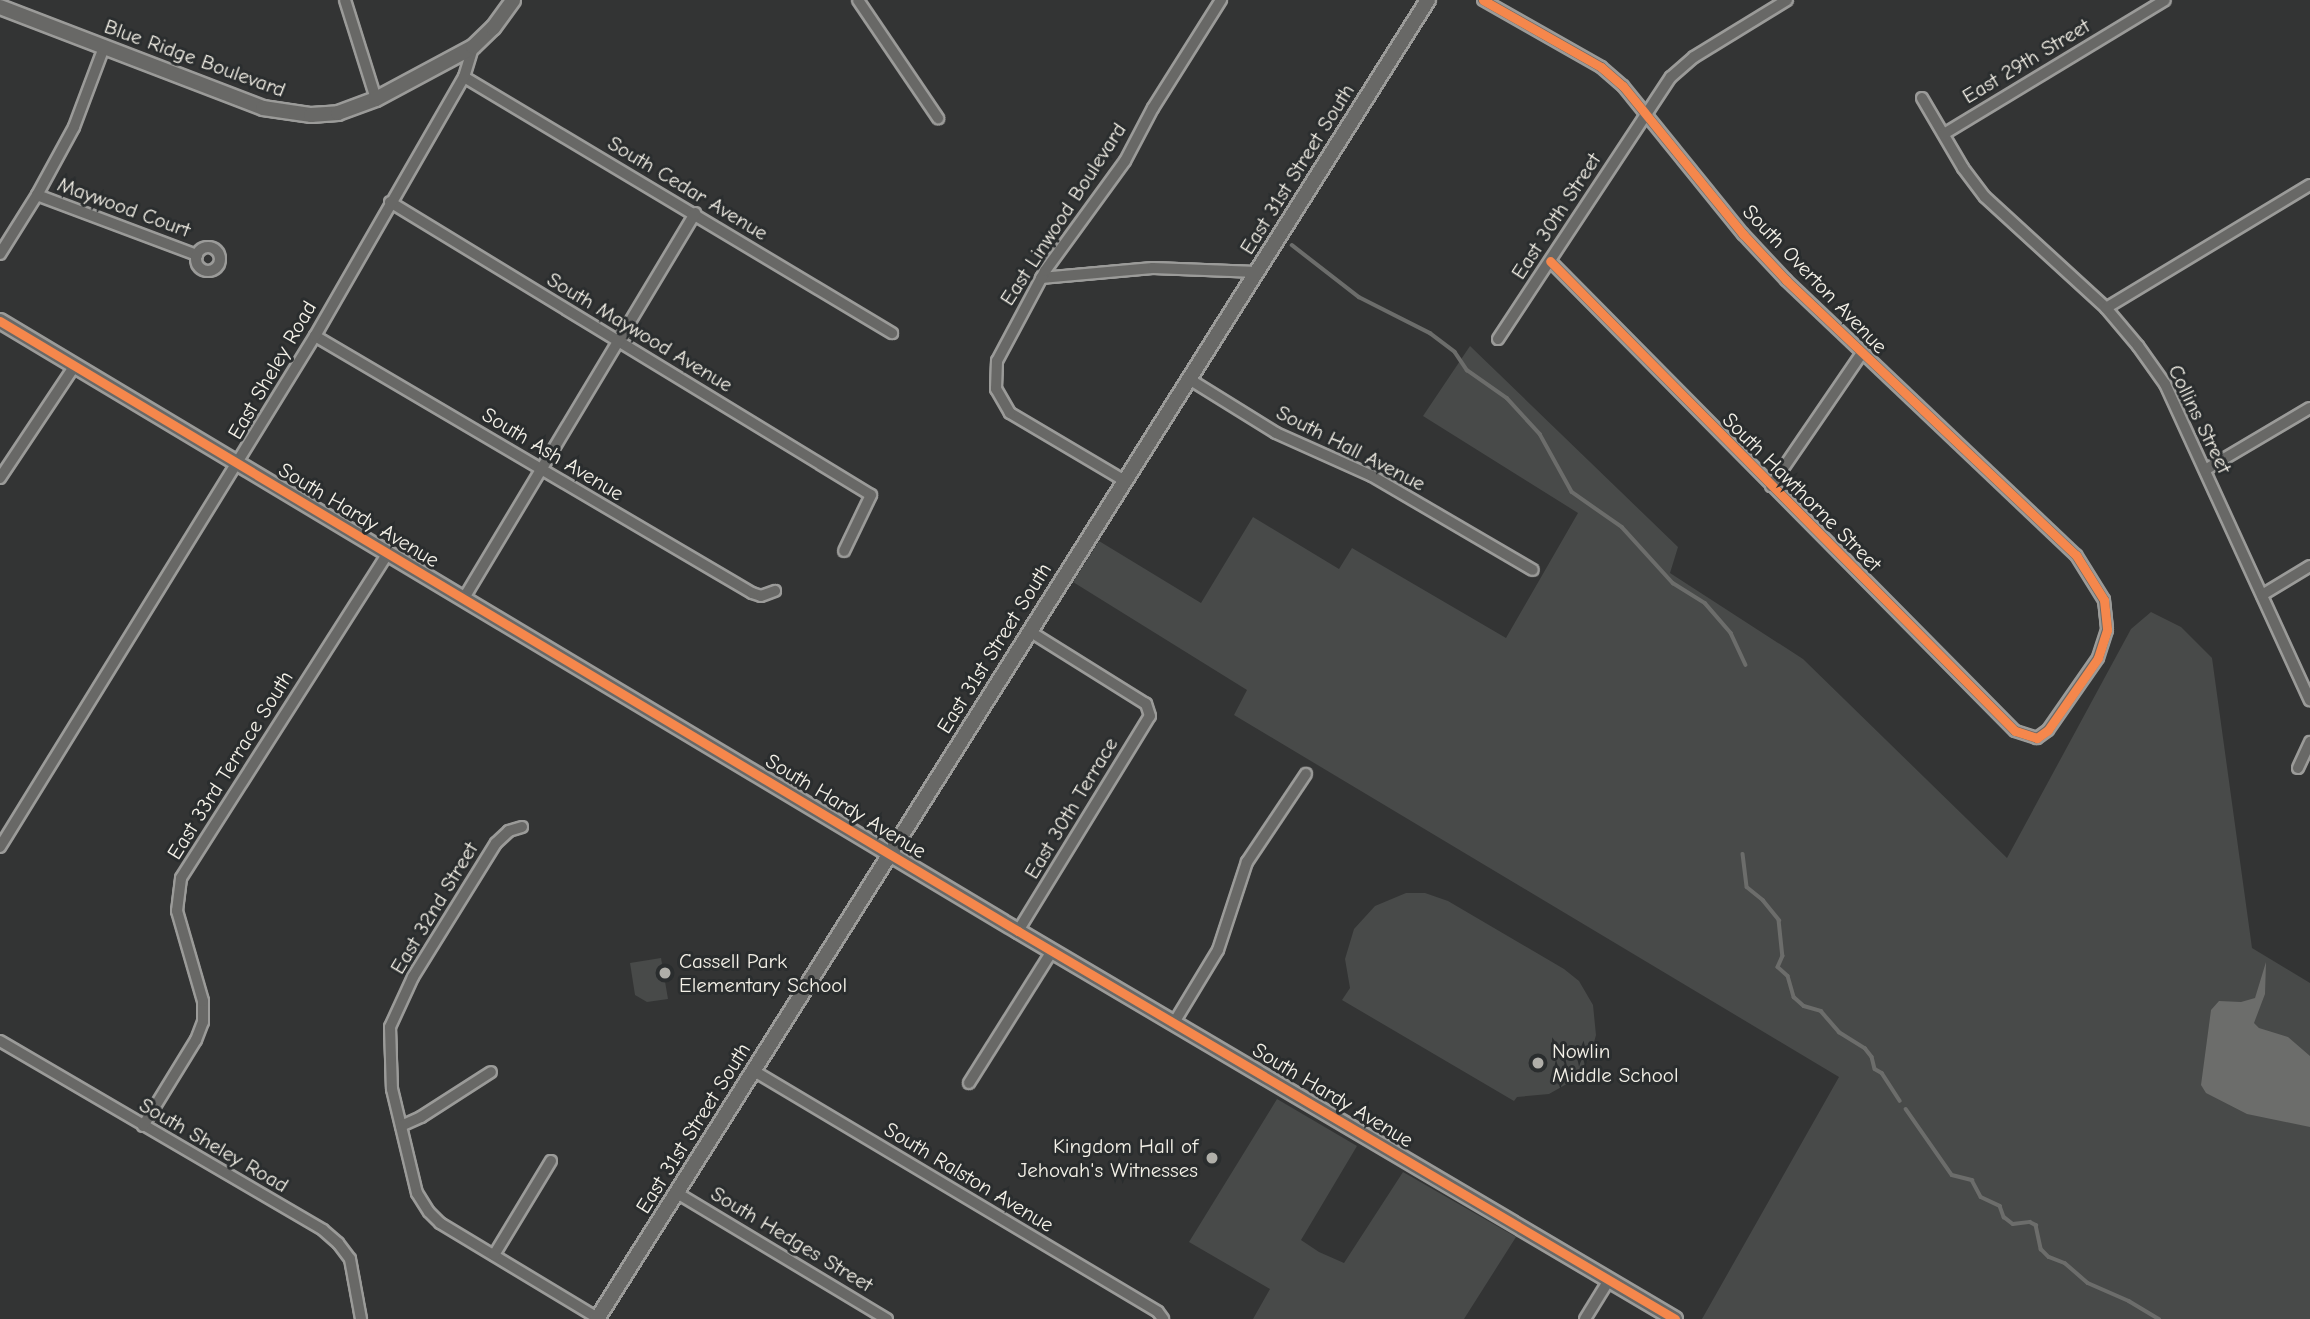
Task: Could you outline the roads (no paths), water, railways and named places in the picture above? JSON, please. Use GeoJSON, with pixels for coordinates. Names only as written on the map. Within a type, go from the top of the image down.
{"type":"FeatureCollection","features":[{"type":"Feature","properties":{"kind":"street"},"geometry":{"type":"LineString","coordinates":[[345,0],[376,99]]}},
{"type":"Feature","properties":{"kind":"street","name":"Blue Ridge Boulevard"},"geometry":{"type":"LineString","coordinates":[[0,8],[284,113],[338,113],[376,99],[473,47],[493,28],[513,0]]}},
{"type":"Feature","properties":{"kind":"street"},"geometry":{"type":"LineString","coordinates":[[858,0],[938,118]]}},
{"type":"Feature","properties":{"kind":"street","name":"East Linwood Boulevard"},"geometry":{"type":"LineString","coordinates":[[1125,481],[1021,422],[1002,402],[995,375],[996,361],[1041,278],[1125,161],[1153,108],[1221,0]]}},
{"type":"Feature","properties":{"kind":"street","name":"East 31st Street South"},"geometry":{"type":"LineString","coordinates":[[598,1319],[1428,0]]}},
{"type":"Feature","properties":{"kind":"street","name":"South Overton Avenue"},"geometry":{"type":"LineString","coordinates":[[1483,0],[1601,67],[1623,86],[1742,234],[1964,452],[2057,534],[2098,586],[2105,604],[2107,630],[2098,658],[2057,720],[2034,738]]}},
{"type":"Feature","properties":{"kind":"street","name":"East 30th Street"},"geometry":{"type":"LineString","coordinates":[[1498,339],[1671,77],[1694,57],[1787,0]]}},
{"type":"Feature","properties":{"kind":"street","name":"East 29th Street"},"geometry":{"type":"LineString","coordinates":[[1944,134],[2165,0]]}},
{"type":"Feature","properties":{"kind":"street"},"geometry":{"type":"LineString","coordinates":[[0,254],[37,195],[74,127],[104,47]]}},
{"type":"Feature","properties":{"kind":"street","name":"East Sheley Road"},"geometry":{"type":"LineString","coordinates":[[0,847],[239,464],[315,336],[464,77],[473,47]]}},
{"type":"Feature","properties":{"kind":"street","name":"South Cedar Avenue"},"geometry":{"type":"LineString","coordinates":[[464,77],[892,333]]}},
{"type":"Feature","properties":{"kind":"street","name":"Collins Street"},"geometry":{"type":"LineString","coordinates":[[1922,98],[1963,168],[1985,197],[2106,308],[2138,345],[2173,397],[2310,699]]}},
{"type":"Feature","properties":{"kind":"street"},"geometry":{"type":"LineString","coordinates":[[2106,308],[2310,185]]}},
{"type":"Feature","properties":{"kind":"street","name":"Maywood Court"},"geometry":{"type":"LineString","coordinates":[[37,195],[197,255]]}},
{"type":"Feature","properties":{"kind":"street","name":"South Maywood Avenue"},"geometry":{"type":"LineString","coordinates":[[390,202],[871,495],[844,551]]}},
{"type":"Feature","properties":{"kind":"street"},"geometry":{"type":"LineString","coordinates":[[464,598],[695,213]]}},
{"type":"Feature","properties":{"kind":"street","name":"South Hawthorne Street"},"geometry":{"type":"LineString","coordinates":[[1550,261],[2015,731],[2034,738]]}},
{"type":"Feature","properties":{"kind":"street"},"geometry":{"type":"LineString","coordinates":[[1041,278],[1153,268],[1256,272]]}},
{"type":"Feature","properties":{"kind":"street","name":"South Hardy Avenue"},"geometry":{"type":"LineString","coordinates":[[0,321],[1018,931],[1175,1021],[1675,1319]]}},
{"type":"Feature","properties":{"kind":"street","name":"South Ash Avenue"},"geometry":{"type":"LineString","coordinates":[[315,336],[752,593],[761,596],[775,591]]}},
{"type":"Feature","properties":{"kind":"street"},"geometry":{"type":"LineString","coordinates":[[1771,486],[1862,353]]}},
{"type":"Feature","properties":{"kind":"street"},"geometry":{"type":"LineString","coordinates":[[0,478],[74,367]]}},
{"type":"Feature","properties":{"kind":"street","name":"South Hall Avenue"},"geometry":{"type":"LineString","coordinates":[[1189,379],[1276,433],[1372,475],[1534,570]]}},
{"type":"Feature","properties":{"kind":"street"},"geometry":{"type":"LineString","coordinates":[[2205,470],[2310,408]]}},
{"type":"Feature","properties":{"kind":"street","name":"East 33rd Terrace South"},"geometry":{"type":"LineString","coordinates":[[143,1126],[196,1040],[203,1022],[203,1002],[177,911],[181,878],[388,553]]}},
{"type":"Feature","properties":{"kind":"street"},"geometry":{"type":"LineString","coordinates":[[2262,595],[2310,566]]}},
{"type":"Feature","properties":{"kind":"street","name":"East 30th Terrace"},"geometry":{"type":"LineString","coordinates":[[1018,931],[1150,716],[1146,704],[1029,631]]}},
{"type":"Feature","properties":{"kind":"street"},"geometry":{"type":"LineString","coordinates":[[2298,768],[2310,742]]}},
{"type":"Feature","properties":{"kind":"street"},"geometry":{"type":"LineString","coordinates":[[1175,1021],[1217,950],[1247,862],[1306,774]]}},
{"type":"Feature","properties":{"kind":"street","name":"East 32nd Street"},"geometry":{"type":"LineString","coordinates":[[522,827],[509,831],[496,844],[413,977],[392,1021],[388,1061],[417,1194],[429,1212],[440,1223],[598,1319]]}},
{"type":"Feature","properties":{"kind":"street"},"geometry":{"type":"LineString","coordinates":[[969,1083],[1052,951]]}},
{"type":"Feature","properties":{"kind":"street","name":"South Sheley Road"},"geometry":{"type":"LineString","coordinates":[[0,1041],[323,1230],[338,1243],[355,1273],[361,1319]]}},
{"type":"Feature","properties":{"kind":"street","name":"South Ralston Avenue"},"geometry":{"type":"LineString","coordinates":[[754,1071],[1158,1312],[1163,1318]]}},
{"type":"Feature","properties":{"kind":"street"},"geometry":{"type":"LineString","coordinates":[[401,1126],[421,1117],[491,1072]]}},
{"type":"Feature","properties":{"kind":"street"},"geometry":{"type":"LineString","coordinates":[[494,1255],[551,1161]]}},
{"type":"Feature","properties":{"kind":"street","name":"South Hedges Street"},"geometry":{"type":"LineString","coordinates":[[677,1193],[887,1319]]}},
{"type":"Feature","properties":{"kind":"street"},"geometry":{"type":"LineString","coordinates":[[1585,1319],[1609,1280]]}},
{"type":"Feature","properties":{"kind":"waterway"},"geometry":{"type":"LineString","coordinates":[[1292,245],[1359,297],[1430,333],[1455,352],[1467,370],[1507,398],[1540,434],[1572,492],[1622,527],[1673,583],[1705,603],[1731,633],[1746,665]]}},
{"type":"Feature","properties":{"kind":"waterway"},"geometry":{"type":"LineString","coordinates":[[1743,854],[1747,887],[1763,900],[1779,920],[1783,956],[1778,967],[1788,976],[1794,997],[1804,1006],[1821,1011],[1839,1032],[1865,1048],[1872,1057],[1875,1069],[1882,1073],[1900,1101]]}},
{"type":"Feature","properties":{"kind":"waterway"},"geometry":{"type":"LineString","coordinates":[[1906,1109],[1952,1175],[1972,1180],[1981,1197],[2000,1206],[2004,1217],[2013,1224],[2030,1222],[2036,1225],[2041,1249],[2049,1257],[2065,1263],[2088,1283],[2129,1301],[2159,1319]]}},
{"type":"Feature","properties":{"kind":"place","name":"Cassell Park Elementary School"},"geometry":{"type":"Point","coordinates":[665,973]}},
{"type":"Feature","properties":{"kind":"place","name":"Nowlin Middle School"},"geometry":{"type":"Point","coordinates":[1538,1063]}},
{"type":"Feature","properties":{"kind":"place","name":"Kingdom Hall of Jehovah's Witnesses"},"geometry":{"type":"Point","coordinates":[1212,1158]}}]}
